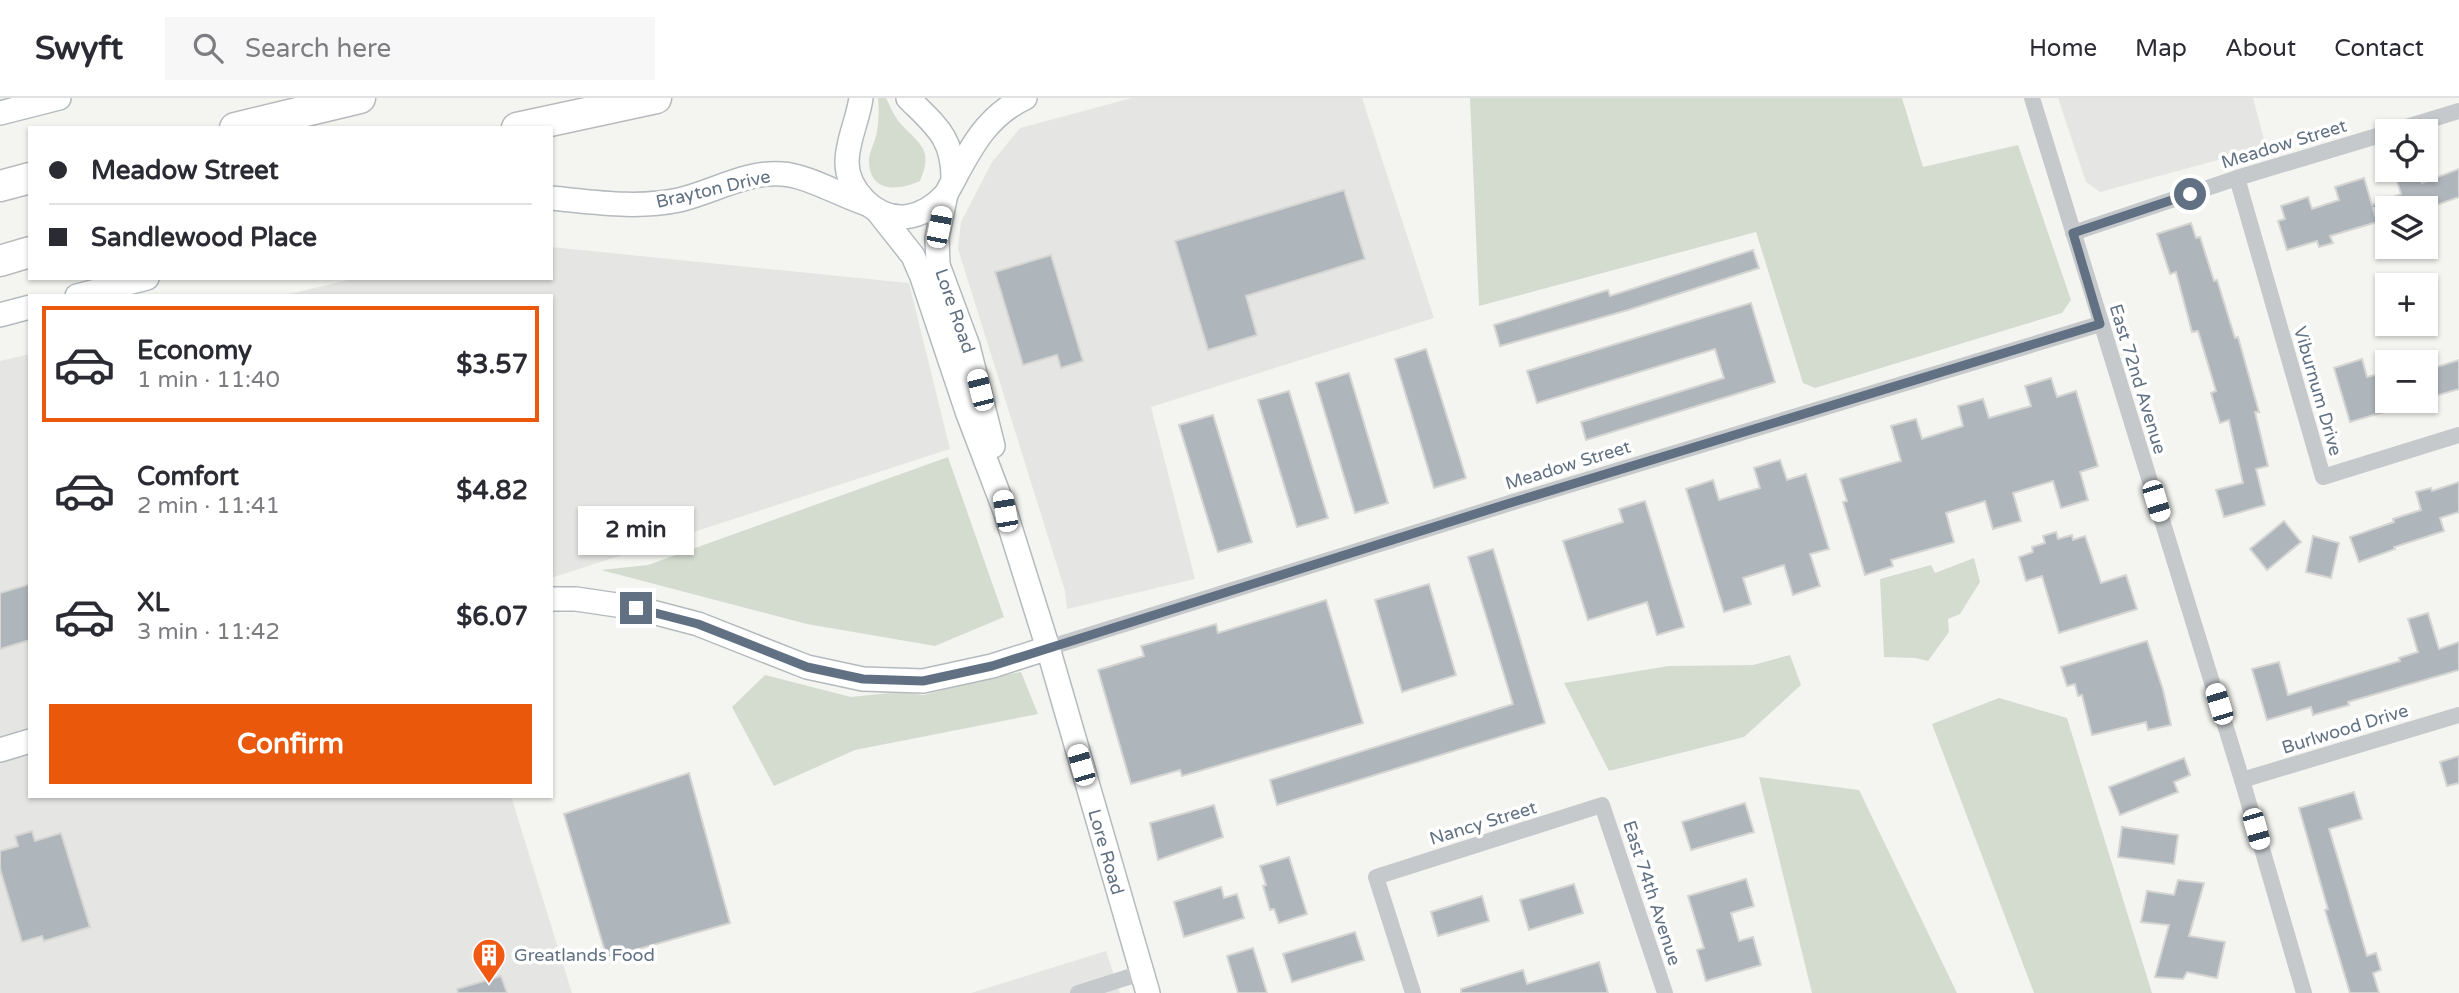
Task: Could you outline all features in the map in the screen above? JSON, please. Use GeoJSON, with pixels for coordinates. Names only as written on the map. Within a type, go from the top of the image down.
{"type":"FeatureCollection","features":[{"type":"Feature","properties":{"kind":"highway"},"geometry":{"type":"LineString","coordinates":[[243,126],[360,98]]}},
{"type":"Feature","properties":{"kind":"highway"},"geometry":{"type":"LineString","coordinates":[[526,126],[656,98]]}},
{"type":"Feature","properties":{"kind":"highway"},"geometry":{"type":"LineString","coordinates":[[0,186],[28,179]]}},
{"type":"Feature","properties":{"kind":"highway"},"geometry":{"type":"LineString","coordinates":[[0,247],[28,240]]}},
{"type":"Feature","properties":{"kind":"highway"},"geometry":{"type":"LineString","coordinates":[[0,261],[28,254]]}},
{"type":"Feature","properties":{"kind":"street"},"geometry":{"type":"LineString","coordinates":[[0,113],[59,98]]}},
{"type":"Feature","properties":{"kind":"street","name":"Lore Road"},"geometry":{"type":"LineString","coordinates":[[861,98],[847,163],[851,181],[913,256],[922,277],[1005,511],[1048,648],[1144,983]]}},
{"type":"Feature","properties":{"kind":"street"},"geometry":{"type":"LineString","coordinates":[[908,98],[943,134],[952,162],[949,187]]}},
{"type":"Feature","properties":{"kind":"street"},"geometry":{"type":"LineString","coordinates":[[874,209],[895,218],[913,216],[933,207],[949,187],[984,129],[1006,109],[1024,98]]}},
{"type":"Feature","properties":{"kind":"street","name":"East 72nd Avenue"},"geometry":{"type":"LineString","coordinates":[[2032,98],[2242,780],[2304,993]]}},
{"type":"Feature","properties":{"kind":"street"},"geometry":{"type":"LineString","coordinates":[[2433,119],[2459,111]]}},
{"type":"Feature","properties":{"kind":"street","name":"Meadow Street"},"geometry":{"type":"LineString","coordinates":[[2073,233],[2237,178],[2375,137]]}},
{"type":"Feature","properties":{"kind":"street","name":"Brayton Drive"},"geometry":{"type":"LineString","coordinates":[[553,198],[622,205],[660,203],[702,194],[754,176],[775,174],[797,176],[874,209]]}},
{"type":"Feature","properties":{"kind":"street","name":"Viburnum Drive"},"geometry":{"type":"LineString","coordinates":[[2237,178],[2323,477],[2459,435]]}},
{"type":"Feature","properties":{"kind":"street","name":"Lore Road"},"geometry":{"type":"LineString","coordinates":[[949,187],[937,238],[938,265],[973,364],[992,438],[1005,511]]}},
{"type":"Feature","properties":{"kind":"street"},"geometry":{"type":"LineString","coordinates":[[84,294],[139,280]]}},
{"type":"Feature","properties":{"kind":"street"},"geometry":{"type":"LineString","coordinates":[[0,315],[28,308]]}},
{"type":"Feature","properties":{"kind":"street","name":"Meadow Street"},"geometry":{"type":"LineString","coordinates":[[1048,648],[1510,503],[2100,324]]}},
{"type":"Feature","properties":{"kind":"street"},"geometry":{"type":"LineString","coordinates":[[553,599],[576,599],[636,608],[698,624],[807,667],[863,679],[923,681],[992,666],[1048,648]]}},
{"type":"Feature","properties":{"kind":"street","name":"Burlwood Drive"},"geometry":{"type":"LineString","coordinates":[[2242,780],[2459,715]]}},
{"type":"Feature","properties":{"kind":"street"},"geometry":{"type":"LineString","coordinates":[[0,750],[28,742]]}},
{"type":"Feature","properties":{"kind":"street","name":"Nancy Street"},"geometry":{"type":"LineString","coordinates":[[1413,993],[1376,877],[1602,805]]}},
{"type":"Feature","properties":{"kind":"street","name":"East 74th Avenue"},"geometry":{"type":"LineString","coordinates":[[1602,805],[1665,993]]}},
{"type":"Feature","properties":{"kind":"street"},"geometry":{"type":"LineString","coordinates":[[1078,993],[1144,983]]}},
{"type":"Feature","properties":{"kind":"shaded area"},"geometry":{"type":"Polygon","coordinates":[[[878,98],[886,98],[898,120],[923,148],[926,162],[920,181],[888,187],[881,185],[871,173],[869,159],[878,127],[878,98]]]}},
{"type":"Feature","properties":{"kind":"shaded area"},"geometry":{"type":"Polygon","coordinates":[[[1132,98],[1362,98],[1434,318],[1151,407],[1195,579],[1067,609],[1065,591],[958,249],[961,222],[992,162],[1020,128],[1132,98]]]}},
{"type":"Feature","properties":{"kind":"shaded area"},"geometry":{"type":"Polygon","coordinates":[[[1470,98],[1902,98],[1923,167],[2018,145],[2071,300],[2062,313],[1815,388],[1803,383],[1756,232],[1479,306],[1470,98]]]}},
{"type":"Feature","properties":{"kind":"shaded area"},"geometry":{"type":"Polygon","coordinates":[[[2058,98],[2253,98],[2266,147],[2100,192],[2086,182],[2058,98]]]}},
{"type":"Feature","properties":{"kind":"shaded area"},"geometry":{"type":"Polygon","coordinates":[[[553,247],[909,283],[950,449],[553,577],[553,294],[289,294],[348,280],[553,280],[553,247]]]}},
{"type":"Feature","properties":{"kind":"shaded area"},"geometry":{"type":"Polygon","coordinates":[[[28,354],[28,798],[512,798],[572,993],[0,993],[0,361],[28,354]]]}},
{"type":"Feature","properties":{"kind":"shaded area"},"geometry":{"type":"Polygon","coordinates":[[[948,457],[1004,617],[935,646],[807,624],[601,570],[648,565],[948,457]]]}},
{"type":"Feature","properties":{"kind":"shaded area"},"geometry":{"type":"Polygon","coordinates":[[[1974,558],[1980,582],[1960,614],[1948,619],[1949,632],[1928,661],[1884,657],[1880,579],[1931,565],[1935,573],[1974,558]]]}},
{"type":"Feature","properties":{"kind":"shaded area"},"geometry":{"type":"Polygon","coordinates":[[[1790,655],[1801,685],[1744,737],[1609,771],[1564,683],[1669,666],[1753,665],[1790,655]]]}},
{"type":"Feature","properties":{"kind":"shaded area"},"geometry":{"type":"Polygon","coordinates":[[[1021,672],[1038,714],[855,750],[774,786],[732,707],[765,675],[851,697],[899,692],[924,695],[1021,672]]]}},
{"type":"Feature","properties":{"kind":"shaded area"},"geometry":{"type":"Polygon","coordinates":[[[1999,698],[2067,718],[2152,993],[2034,993],[1932,724],[1999,698]]]}},
{"type":"Feature","properties":{"kind":"shaded area"},"geometry":{"type":"Polygon","coordinates":[[[1759,777],[1859,790],[1957,993],[1812,993],[1759,777]]]}},
{"type":"Feature","properties":{"kind":"shaded area"},"geometry":{"type":"Polygon","coordinates":[[[1106,951],[1120,993],[971,993],[1106,951]]]}},
{"type":"Feature","properties":{"kind":"building"},"geometry":{"type":"Polygon","coordinates":[[[2459,169],[2459,197],[2438,204],[2438,196],[2396,196],[2401,194],[2397,182],[2438,182],[2438,177],[2459,169]]]}},
{"type":"Feature","properties":{"kind":"building"},"geometry":{"type":"Polygon","coordinates":[[[2364,178],[2372,205],[2375,204],[2375,223],[2330,236],[2333,243],[2319,247],[2317,241],[2287,250],[2278,221],[2285,219],[2281,206],[2308,197],[2312,209],[2339,200],[2335,187],[2364,178]]]}},
{"type":"Feature","properties":{"kind":"building"},"geometry":{"type":"Polygon","coordinates":[[[1344,190],[1365,259],[1246,296],[1257,335],[1208,350],[1175,241],[1344,190]]]}},
{"type":"Feature","properties":{"kind":"building"},"geometry":{"type":"Polygon","coordinates":[[[2191,223],[2196,238],[2200,237],[2214,281],[2217,280],[2235,338],[2238,337],[2259,412],[2255,412],[2268,466],[2256,469],[2265,505],[2224,517],[2216,490],[2243,483],[2229,420],[2220,423],[2211,393],[2216,391],[2198,331],[2192,332],[2176,272],[2170,274],[2157,234],[2191,223]]]}},
{"type":"Feature","properties":{"kind":"building"},"geometry":{"type":"Polygon","coordinates":[[[1753,250],[1759,268],[1628,310],[1500,346],[1494,325],[1608,290],[1610,296],[1753,250]]]}},
{"type":"Feature","properties":{"kind":"building"},"geometry":{"type":"Polygon","coordinates":[[[1051,255],[1083,361],[1061,368],[1057,355],[1023,365],[995,272],[1051,255]]]}},
{"type":"Feature","properties":{"kind":"building"},"geometry":{"type":"Polygon","coordinates":[[[1751,303],[1775,382],[1586,440],[1581,422],[1724,378],[1715,349],[1537,403],[1527,371],[1751,303]]]}},
{"type":"Feature","properties":{"kind":"building"},"geometry":{"type":"Polygon","coordinates":[[[1426,349],[1466,478],[1434,488],[1395,359],[1426,349]]]}},
{"type":"Feature","properties":{"kind":"building"},"geometry":{"type":"Polygon","coordinates":[[[2362,359],[2367,377],[2375,375],[2375,413],[2380,413],[2350,422],[2334,368],[2362,359]]]}},
{"type":"Feature","properties":{"kind":"building"},"geometry":{"type":"Polygon","coordinates":[[[2459,360],[2459,389],[2438,395],[2438,367],[2459,360]]]}},
{"type":"Feature","properties":{"kind":"building"},"geometry":{"type":"Polygon","coordinates":[[[1349,373],[1388,503],[1355,513],[1316,383],[1349,373]]]}},
{"type":"Feature","properties":{"kind":"building"},"geometry":{"type":"Polygon","coordinates":[[[2051,378],[2057,397],[2076,391],[2098,466],[2080,472],[2088,500],[2061,508],[2053,481],[2013,493],[2021,521],[1993,529],[1985,501],[1946,513],[1954,542],[1891,560],[1893,566],[1865,575],[1843,502],[1847,501],[1840,479],[1901,461],[1891,426],[1916,419],[1922,439],[1963,426],[1958,406],[1983,399],[1989,418],[2031,406],[2025,386],[2051,378]]]}},
{"type":"Feature","properties":{"kind":"building"},"geometry":{"type":"Polygon","coordinates":[[[1289,391],[1328,518],[1297,527],[1258,400],[1289,391]]]}},
{"type":"Feature","properties":{"kind":"building"},"geometry":{"type":"Polygon","coordinates":[[[1213,415],[1252,542],[1218,552],[1179,425],[1213,415]]]}},
{"type":"Feature","properties":{"kind":"building"},"geometry":{"type":"Polygon","coordinates":[[[1780,460],[1787,480],[1806,474],[1829,549],[1810,554],[1820,586],[1793,595],[1784,565],[1743,578],[1751,604],[1724,612],[1686,489],[1713,480],[1719,500],[1760,488],[1754,468],[1780,460]]]}},
{"type":"Feature","properties":{"kind":"building"},"geometry":{"type":"Polygon","coordinates":[[[2459,482],[2459,512],[2440,518],[2444,531],[2359,562],[2350,537],[2421,510],[2416,492],[2431,488],[2432,491],[2459,482]]]}},
{"type":"Feature","properties":{"kind":"building"},"geometry":{"type":"Polygon","coordinates":[[[1645,501],[1684,627],[1657,635],[1647,602],[1588,620],[1563,541],[1623,522],[1619,509],[1645,501]]]}},
{"type":"Feature","properties":{"kind":"building"},"geometry":{"type":"Polygon","coordinates":[[[2284,521],[2301,542],[2267,570],[2250,549],[2284,521]]]}},
{"type":"Feature","properties":{"kind":"building"},"geometry":{"type":"Polygon","coordinates":[[[2056,532],[2058,539],[2072,535],[2073,540],[2085,536],[2101,583],[2126,575],[2137,609],[2059,633],[2042,576],[2026,581],[2019,557],[2033,552],[2032,547],[2045,543],[2043,536],[2056,532]]]}},
{"type":"Feature","properties":{"kind":"building"},"geometry":{"type":"Polygon","coordinates":[[[2313,536],[2339,543],[2331,578],[2306,572],[2313,536]]]}},
{"type":"Feature","properties":{"kind":"building"},"geometry":{"type":"Polygon","coordinates":[[[1493,549],[1545,723],[1277,805],[1270,780],[1513,704],[1468,557],[1493,549]]]}},
{"type":"Feature","properties":{"kind":"building"},"geometry":{"type":"Polygon","coordinates":[[[1429,584],[1456,675],[1402,692],[1375,600],[1429,584]]]}},
{"type":"Feature","properties":{"kind":"building"},"geometry":{"type":"Polygon","coordinates":[[[28,585],[28,641],[0,649],[0,593],[28,585]]]}},
{"type":"Feature","properties":{"kind":"building"},"geometry":{"type":"Polygon","coordinates":[[[1326,600],[1363,723],[1182,776],[1180,770],[1131,784],[1098,670],[1144,656],[1141,646],[1216,624],[1218,633],[1326,600]]]}},
{"type":"Feature","properties":{"kind":"building"},"geometry":{"type":"Polygon","coordinates":[[[2428,613],[2439,649],[2459,642],[2459,670],[2348,702],[2349,705],[2313,715],[2311,707],[2267,720],[2252,669],[2279,662],[2288,695],[2400,661],[2399,658],[2418,652],[2408,619],[2428,613]]]}},
{"type":"Feature","properties":{"kind":"building"},"geometry":{"type":"Polygon","coordinates":[[[2147,641],[2171,725],[2148,730],[2146,722],[2092,735],[2082,695],[2078,696],[2075,684],[2067,686],[2061,667],[2147,641]]]}},
{"type":"Feature","properties":{"kind":"building"},"geometry":{"type":"Polygon","coordinates":[[[2459,756],[2459,783],[2447,786],[2440,762],[2459,756]]]}},
{"type":"Feature","properties":{"kind":"building"},"geometry":{"type":"Polygon","coordinates":[[[2184,758],[2190,775],[2174,782],[2178,792],[2120,815],[2109,787],[2184,758]]]}},
{"type":"Feature","properties":{"kind":"building"},"geometry":{"type":"Polygon","coordinates":[[[689,773],[730,923],[607,958],[564,814],[689,773]]]}},
{"type":"Feature","properties":{"kind":"building"},"geometry":{"type":"Polygon","coordinates":[[[2354,792],[2362,819],[2329,829],[2367,956],[2376,953],[2381,970],[2373,973],[2379,993],[2350,993],[2299,808],[2354,792]]]}},
{"type":"Feature","properties":{"kind":"building"},"geometry":{"type":"Polygon","coordinates":[[[1745,803],[1754,832],[1691,850],[1682,822],[1745,803]]]}},
{"type":"Feature","properties":{"kind":"building"},"geometry":{"type":"Polygon","coordinates":[[[1214,805],[1223,837],[1158,860],[1150,823],[1214,805]]]}},
{"type":"Feature","properties":{"kind":"building"},"geometry":{"type":"Polygon","coordinates":[[[2122,827],[2178,835],[2174,864],[2118,857],[2122,827]]]}},
{"type":"Feature","properties":{"kind":"building"},"geometry":{"type":"Polygon","coordinates":[[[32,831],[35,841],[61,833],[90,927],[44,941],[42,936],[22,942],[0,869],[0,851],[18,846],[15,836],[32,831]]]}},
{"type":"Feature","properties":{"kind":"building"},"geometry":{"type":"Polygon","coordinates":[[[1289,857],[1307,914],[1279,923],[1274,909],[1270,910],[1260,866],[1289,857]]]}},
{"type":"Feature","properties":{"kind":"building"},"geometry":{"type":"Polygon","coordinates":[[[1746,879],[1754,906],[1731,913],[1739,941],[1753,937],[1761,965],[1706,981],[1697,950],[1704,948],[1688,896],[1746,879]]]}},
{"type":"Feature","properties":{"kind":"building"},"geometry":{"type":"Polygon","coordinates":[[[2178,880],[2204,883],[2189,936],[2225,942],[2217,978],[2187,972],[2183,979],[2155,977],[2169,925],[2141,922],[2147,891],[2174,895],[2178,880]]]}},
{"type":"Feature","properties":{"kind":"building"},"geometry":{"type":"Polygon","coordinates":[[[1574,884],[1583,913],[1529,930],[1520,900],[1574,884]]]}},
{"type":"Feature","properties":{"kind":"building"},"geometry":{"type":"Polygon","coordinates":[[[1221,887],[1224,898],[1237,894],[1244,918],[1184,937],[1174,902],[1221,887]]]}},
{"type":"Feature","properties":{"kind":"building"},"geometry":{"type":"Polygon","coordinates":[[[1482,896],[1489,921],[1438,936],[1431,912],[1482,896]]]}},
{"type":"Feature","properties":{"kind":"building"},"geometry":{"type":"Polygon","coordinates":[[[1355,932],[1364,960],[1292,982],[1283,954],[1355,932]]]}},
{"type":"Feature","properties":{"kind":"building"},"geometry":{"type":"Polygon","coordinates":[[[1253,948],[1267,993],[1238,993],[1227,956],[1253,948]]]}},
{"type":"Feature","properties":{"kind":"building"},"geometry":{"type":"Polygon","coordinates":[[[1599,962],[1608,993],[1461,993],[1461,989],[1523,970],[1527,984],[1599,962]]]}},
{"type":"Feature","properties":{"kind":"building","name":"Greatlands Food"},"geometry":{"type":"Polygon","coordinates":[[[501,976],[507,993],[458,993],[457,989],[501,976]]]}},
{"type":"Feature","properties":{"kind":"place","name":"Greatlands Food"},"geometry":{"type":"Point","coordinates":[489,985]}},
{"type":"Feature","properties":{"kind":"route"},"geometry":{"type":"LineString","coordinates":[[636,608],[698,624],[807,667],[863,679],[923,681],[992,666],[1510,503],[2100,324],[2073,233],[2190,194]]}}]}
